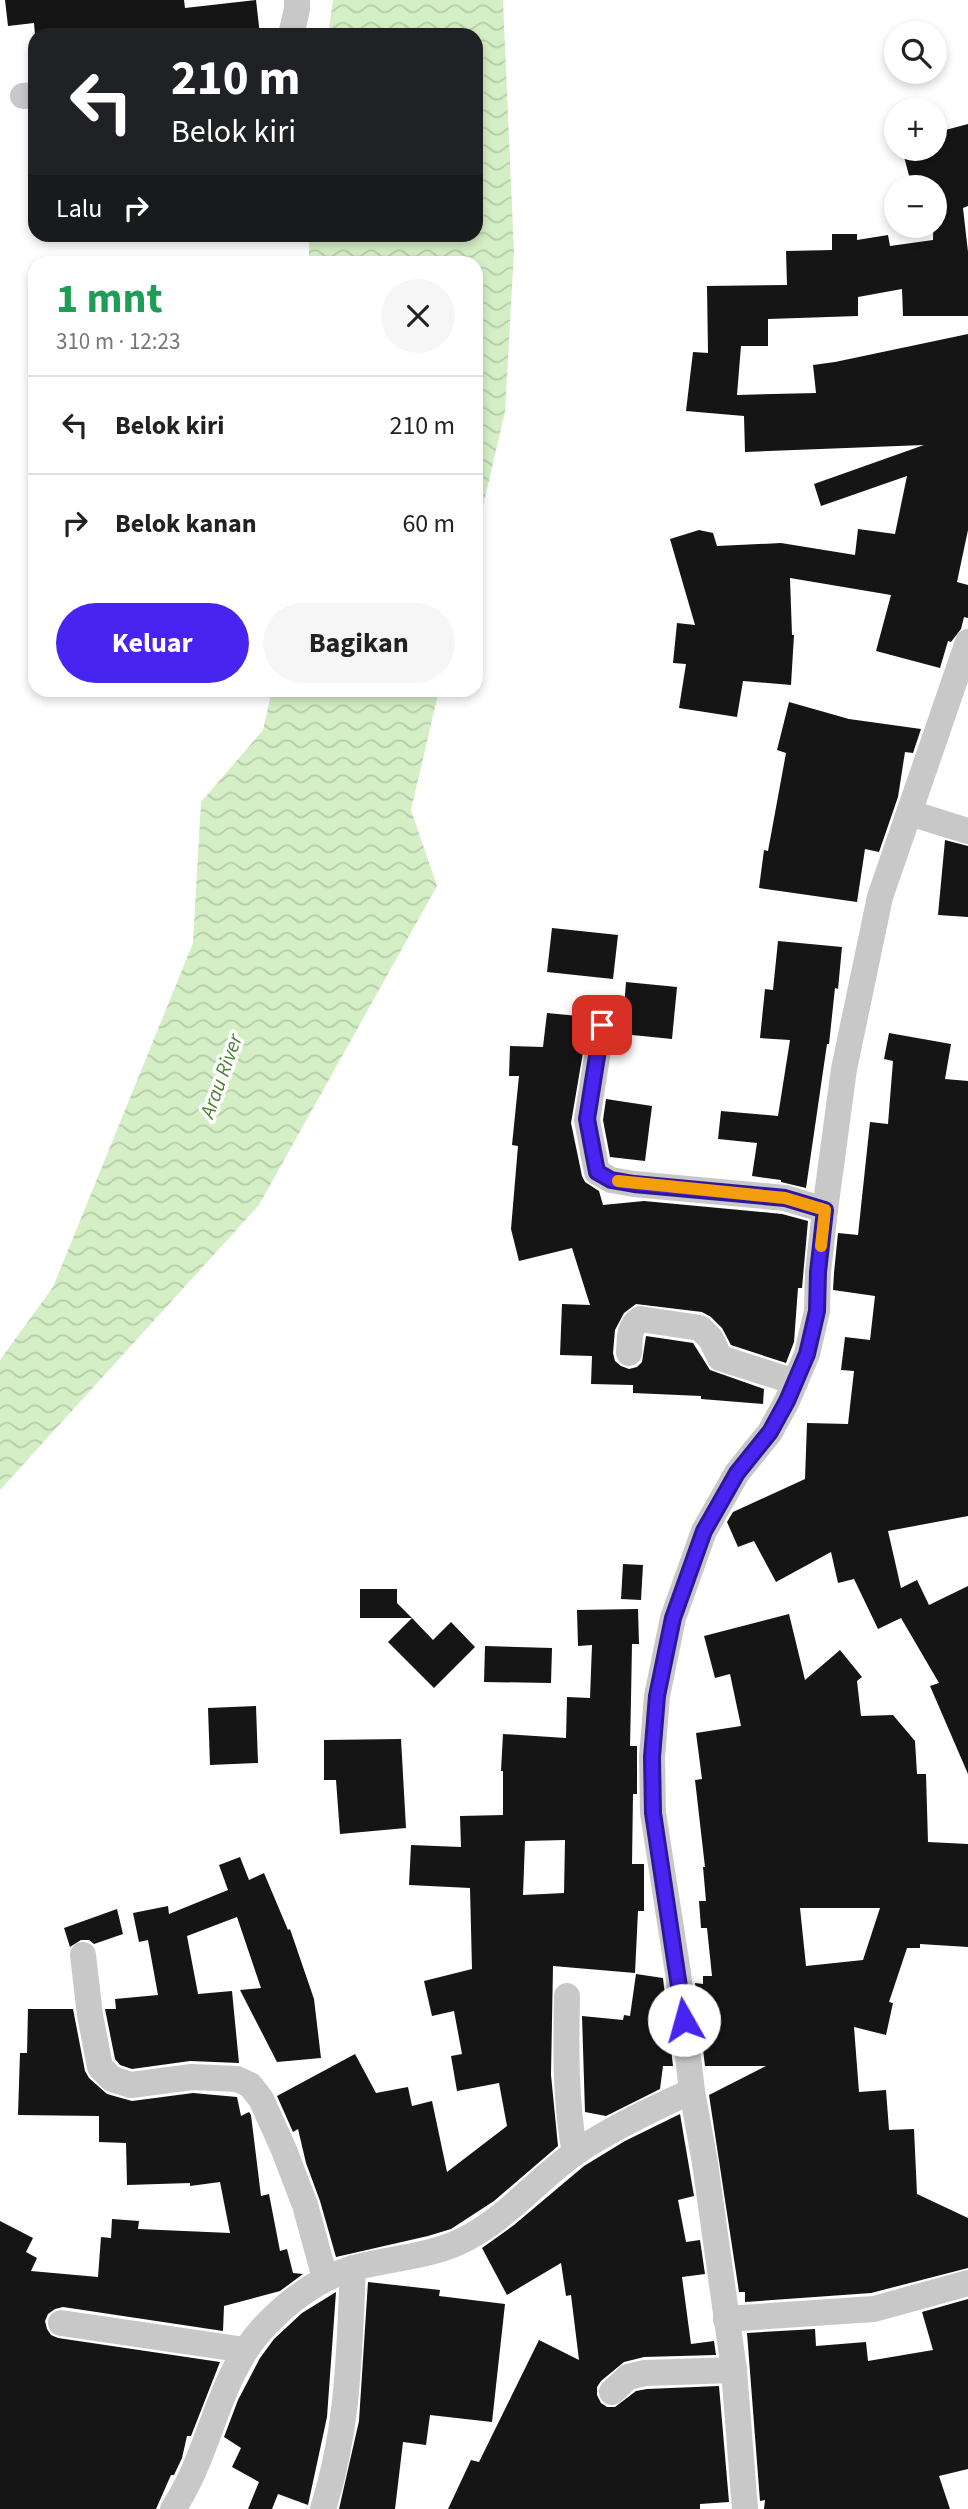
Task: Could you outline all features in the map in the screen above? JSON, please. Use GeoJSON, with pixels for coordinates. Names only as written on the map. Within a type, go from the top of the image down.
{"type":"FeatureCollection","features":[{"type":"Feature","properties":{"kind":"street"},"geometry":{"type":"LineString","coordinates":[[293,28],[297,0]]}},
{"type":"Feature","properties":{"kind":"street"},"geometry":{"type":"LineString","coordinates":[[745,2509],[734,2370],[653,1813],[652,1757],[657,1696],[673,1618],[704,1531],[737,1473],[770,1432],[807,1354],[817,1311],[818,1272],[844,1069],[880,897],[968,642]]}},
{"type":"Feature","properties":{"kind":"street"},"geometry":{"type":"LineString","coordinates":[[910,813],[968,831]]}},
{"type":"Feature","properties":{"kind":"street"},"geometry":{"type":"LineString","coordinates":[[602,1025],[587,1119],[597,1172],[611,1180],[634,1184],[785,1198],[825,1210]]}},
{"type":"Feature","properties":{"kind":"street"},"geometry":{"type":"LineString","coordinates":[[629,1353],[630,1331],[640,1319],[700,1328],[710,1339],[720,1358],[795,1382]]}},
{"type":"Feature","properties":{"kind":"street"},"geometry":{"type":"LineString","coordinates":[[83,1955],[100,2067],[112,2079],[131,2085],[192,2077],[237,2079],[250,2085],[261,2099],[306,2205],[326,2278]]}},
{"type":"Feature","properties":{"kind":"street"},"geometry":{"type":"LineString","coordinates":[[567,1996],[567,2088],[569,2124],[575,2153]]}},
{"type":"Feature","properties":{"kind":"street"},"geometry":{"type":"LineString","coordinates":[[183,2506],[227,2386],[245,2350],[289,2302],[326,2278],[353,2268],[456,2244],[501,2216],[575,2153],[649,2110],[692,2091]]}},
{"type":"Feature","properties":{"kind":"street"},"geometry":{"type":"LineString","coordinates":[[323,2509],[343,2426],[353,2268]]}},
{"type":"Feature","properties":{"kind":"street"},"geometry":{"type":"LineString","coordinates":[[726,2319],[874,2309],[968,2283]]}},
{"type":"Feature","properties":{"kind":"street"},"geometry":{"type":"LineString","coordinates":[[61,2323],[245,2350]]}},
{"type":"Feature","properties":{"kind":"street"},"geometry":{"type":"LineString","coordinates":[[612,2392],[628,2377],[645,2373],[734,2370]]}},
{"type":"Feature","properties":{"kind":"water"},"geometry":{"type":"Polygon","coordinates":[[[333,0],[503,0],[514,252],[505,412],[483,506],[483,256],[309,256],[309,242],[483,242],[483,28],[329,28],[333,0]]]}},
{"type":"Feature","properties":{"kind":"water","name":"Arau River"},"geometry":{"type":"Polygon","coordinates":[[[270,697],[437,697],[411,810],[437,886],[259,1205],[0,1490],[0,1360],[53,1287],[193,943],[201,802],[263,730],[270,697]]]}},
{"type":"Feature","properties":{"kind":"building"},"geometry":{"type":"Polygon","coordinates":[[[5,0],[184,0],[185,8],[256,0],[259,28],[34,28],[34,23],[8,26],[5,0]]]}},
{"type":"Feature","properties":{"kind":"building"},"geometry":{"type":"Polygon","coordinates":[[[968,124],[968,206],[963,208],[968,252],[968,316],[903,316],[902,289],[858,297],[858,316],[768,319],[768,346],[741,346],[737,395],[816,393],[813,365],[968,334],[968,530],[957,582],[968,585],[968,618],[964,617],[961,629],[951,642],[948,641],[940,668],[876,651],[891,595],[790,578],[794,635],[791,685],[743,681],[737,717],[679,708],[686,664],[673,663],[677,623],[695,625],[670,539],[699,530],[713,533],[717,546],[781,543],[855,555],[858,529],[895,534],[907,476],[821,506],[814,484],[924,445],[745,452],[744,416],[686,411],[693,352],[708,353],[707,286],[787,285],[786,251],[832,250],[832,234],[857,234],[857,240],[884,236],[889,238],[890,246],[947,238],[947,175],[909,175],[905,161],[947,161],[947,130],[968,124]]]}},
{"type":"Feature","properties":{"kind":"building"},"geometry":{"type":"Polygon","coordinates":[[[789,702],[849,719],[921,729],[913,753],[905,752],[898,797],[879,852],[865,849],[857,902],[759,888],[764,850],[768,851],[786,753],[777,750],[789,702]]]}},
{"type":"Feature","properties":{"kind":"building"},"geometry":{"type":"Polygon","coordinates":[[[945,840],[968,846],[968,917],[938,915],[945,840]]]}},
{"type":"Feature","properties":{"kind":"building"},"geometry":{"type":"Polygon","coordinates":[[[552,928],[618,935],[613,979],[547,972],[552,928]]]}},
{"type":"Feature","properties":{"kind":"building"},"geometry":{"type":"Polygon","coordinates":[[[778,941],[842,947],[838,989],[835,988],[806,1188],[781,1180],[752,1176],[757,1143],[718,1139],[721,1111],[778,1116],[790,1040],[760,1038],[765,989],[773,990],[778,941]]]}},
{"type":"Feature","properties":{"kind":"building"},"geometry":{"type":"Polygon","coordinates":[[[626,982],[677,987],[672,1039],[622,1034],[626,982]]]}},
{"type":"Feature","properties":{"kind":"building"},"geometry":{"type":"Polygon","coordinates":[[[547,1013],[589,1017],[571,1123],[582,1176],[585,1182],[599,1191],[603,1205],[644,1201],[782,1214],[808,1221],[802,1288],[798,1288],[794,1342],[786,1363],[731,1345],[722,1328],[702,1312],[636,1304],[624,1313],[615,1330],[613,1353],[615,1361],[621,1366],[629,1369],[642,1362],[646,1336],[693,1343],[710,1370],[764,1389],[763,1404],[701,1399],[701,1396],[633,1393],[633,1385],[591,1384],[592,1356],[560,1355],[562,1304],[590,1305],[572,1248],[519,1261],[511,1229],[518,1146],[512,1145],[519,1076],[509,1076],[510,1046],[543,1047],[547,1013]]]}},
{"type":"Feature","properties":{"kind":"building"},"geometry":{"type":"Polygon","coordinates":[[[889,1033],[951,1044],[945,1079],[968,1081],[968,1516],[888,1531],[901,1588],[917,1580],[929,1605],[968,1586],[968,1774],[930,1686],[939,1683],[901,1618],[878,1629],[854,1579],[838,1583],[831,1552],[776,1582],[754,1541],[738,1547],[727,1522],[733,1512],[805,1479],[807,1423],[848,1424],[854,1371],[841,1370],[845,1337],[870,1340],[875,1296],[833,1290],[838,1233],[858,1235],[870,1122],[888,1124],[893,1061],[884,1059],[889,1033]]]}},
{"type":"Feature","properties":{"kind":"building"},"geometry":{"type":"Polygon","coordinates":[[[606,1099],[652,1106],[645,1161],[610,1157],[603,1120],[606,1099]]]}},
{"type":"Feature","properties":{"kind":"building"},"geometry":{"type":"Polygon","coordinates":[[[623,1564],[643,1565],[641,1600],[621,1599],[623,1564]]]}},
{"type":"Feature","properties":{"kind":"building"},"geometry":{"type":"Polygon","coordinates":[[[360,1589],[397,1589],[397,1603],[412,1618],[360,1618],[360,1589]]]}},
{"type":"Feature","properties":{"kind":"building"},"geometry":{"type":"Polygon","coordinates":[[[638,1609],[639,1644],[632,1644],[630,1746],[637,1746],[637,1794],[633,1794],[632,1864],[644,1864],[644,1911],[638,1911],[635,1973],[553,1966],[551,2075],[558,2146],[494,2201],[451,2229],[336,2257],[298,2129],[293,2132],[277,2096],[355,2054],[376,2093],[408,2087],[412,2106],[432,2101],[447,2172],[507,2126],[499,2083],[457,2091],[451,2056],[462,2054],[454,2011],[432,2016],[424,1981],[472,1969],[470,1888],[409,1885],[411,1845],[461,1847],[460,1816],[503,1815],[503,1734],[566,1738],[567,1697],[590,1698],[592,1645],[578,1646],[577,1610],[638,1609]],[[565,1840],[525,1841],[523,1895],[564,1893],[565,1840]]]}},
{"type":"Feature","properties":{"kind":"building"},"geometry":{"type":"Polygon","coordinates":[[[789,1614],[805,1680],[840,1650],[862,1677],[857,1681],[861,1716],[893,1715],[915,1741],[917,1774],[926,1774],[928,1842],[968,1844],[968,1947],[920,1944],[920,1948],[907,1948],[889,2002],[893,2003],[886,2035],[854,2027],[859,2092],[886,2090],[889,2130],[914,2129],[917,2194],[968,2218],[968,2268],[871,2293],[745,2302],[745,2292],[739,2292],[709,2095],[766,2066],[705,2066],[695,1983],[703,1984],[703,1976],[712,1976],[707,1928],[701,1928],[699,1901],[706,1901],[695,1780],[702,1779],[696,1733],[741,1726],[730,1674],[715,1678],[704,1636],[789,1614]],[[800,1908],[806,1966],[863,1960],[880,1908],[800,1908]]]}},
{"type":"Feature","properties":{"kind":"building"},"geometry":{"type":"Polygon","coordinates":[[[412,1618],[433,1640],[451,1622],[475,1647],[434,1688],[388,1642],[412,1618]]]}},
{"type":"Feature","properties":{"kind":"building"},"geometry":{"type":"Polygon","coordinates":[[[485,1646],[552,1648],[551,1683],[484,1682],[485,1646]]]}},
{"type":"Feature","properties":{"kind":"building"},"geometry":{"type":"Polygon","coordinates":[[[256,1706],[258,1763],[210,1765],[208,1708],[256,1706]]]}},
{"type":"Feature","properties":{"kind":"building"},"geometry":{"type":"Polygon","coordinates":[[[401,1739],[406,1828],[340,1834],[336,1780],[324,1780],[324,1740],[401,1739]]]}},
{"type":"Feature","properties":{"kind":"building"},"geometry":{"type":"Polygon","coordinates":[[[240,1857],[249,1880],[264,1873],[288,1930],[290,1929],[314,1999],[321,2058],[277,2062],[240,1990],[261,1988],[237,1917],[187,1936],[198,1994],[232,1991],[239,2063],[190,2061],[132,2069],[120,2065],[115,2059],[105,2009],[116,2009],[115,1999],[158,1995],[148,1940],[139,1942],[133,1913],[168,1906],[169,1914],[228,1890],[219,1865],[240,1857]]]}},
{"type":"Feature","properties":{"kind":"building"},"geometry":{"type":"Polygon","coordinates":[[[117,1909],[123,1934],[94,1944],[89,1940],[81,1940],[70,1947],[64,1928],[117,1909]]]}},
{"type":"Feature","properties":{"kind":"building"},"geometry":{"type":"Polygon","coordinates":[[[636,1974],[663,1978],[673,2066],[663,2066],[660,2089],[606,2116],[585,2112],[582,2016],[623,2020],[624,2015],[630,2016],[636,1974]]]}},
{"type":"Feature","properties":{"kind":"building"},"geometry":{"type":"Polygon","coordinates":[[[28,2009],[73,2009],[85,2071],[107,2094],[132,2101],[193,2093],[237,2097],[241,2116],[249,2112],[251,2115],[261,2196],[269,2194],[280,2251],[287,2249],[293,2273],[303,2274],[280,2291],[224,2306],[223,2331],[63,2307],[48,2314],[45,2321],[47,2329],[51,2335],[58,2338],[220,2362],[191,2436],[187,2436],[182,2458],[156,2509],[0,2509],[0,2221],[33,2238],[26,2252],[37,2258],[31,2271],[98,2277],[101,2237],[111,2238],[112,2219],[139,2221],[138,2229],[230,2233],[220,2182],[190,2186],[190,2183],[127,2185],[126,2143],[99,2142],[99,2116],[18,2115],[20,2053],[27,2053],[28,2009]]]}},
{"type":"Feature","properties":{"kind":"building"},"geometry":{"type":"Polygon","coordinates":[[[680,2114],[694,2196],[678,2200],[686,2242],[700,2240],[705,2274],[682,2277],[691,2344],[714,2341],[716,2355],[644,2357],[624,2362],[601,2381],[597,2387],[597,2395],[607,2407],[615,2407],[636,2391],[719,2386],[729,2502],[700,2504],[700,2509],[448,2509],[471,2460],[479,2462],[539,2340],[579,2360],[571,2295],[566,2296],[561,2263],[507,2295],[482,2248],[514,2225],[584,2166],[625,2141],[680,2114]]]}},
{"type":"Feature","properties":{"kind":"building"},"geometry":{"type":"Polygon","coordinates":[[[368,2282],[440,2290],[439,2296],[505,2304],[492,2422],[430,2415],[426,2445],[403,2442],[395,2509],[339,2509],[359,2421],[368,2282]]]}},
{"type":"Feature","properties":{"kind":"building"},"geometry":{"type":"Polygon","coordinates":[[[336,2292],[327,2417],[308,2505],[278,2494],[272,2509],[248,2509],[259,2482],[232,2467],[241,2448],[224,2437],[238,2400],[260,2358],[274,2339],[302,2313],[336,2292]]]}},
{"type":"Feature","properties":{"kind":"building"},"geometry":{"type":"Polygon","coordinates":[[[968,2299],[968,2469],[939,2476],[950,2509],[764,2509],[765,2500],[760,2501],[747,2333],[815,2329],[816,2346],[866,2342],[868,2361],[933,2350],[922,2312],[968,2299]]]}},
{"type":"Feature","properties":{"kind":"slow traffic"},"geometry":{"type":"LineString","coordinates":[[618,1181],[785,1198],[825,1210],[821,1246]]}},
{"type":"Feature","properties":{"kind":"route"},"geometry":{"type":"LineString","coordinates":[[602,1025],[587,1119],[597,1172],[611,1180],[634,1184],[785,1198],[825,1210],[817,1311],[807,1354],[770,1432],[737,1473],[704,1531],[673,1618],[657,1696],[652,1757],[653,1813],[684,2020]]}}]}
